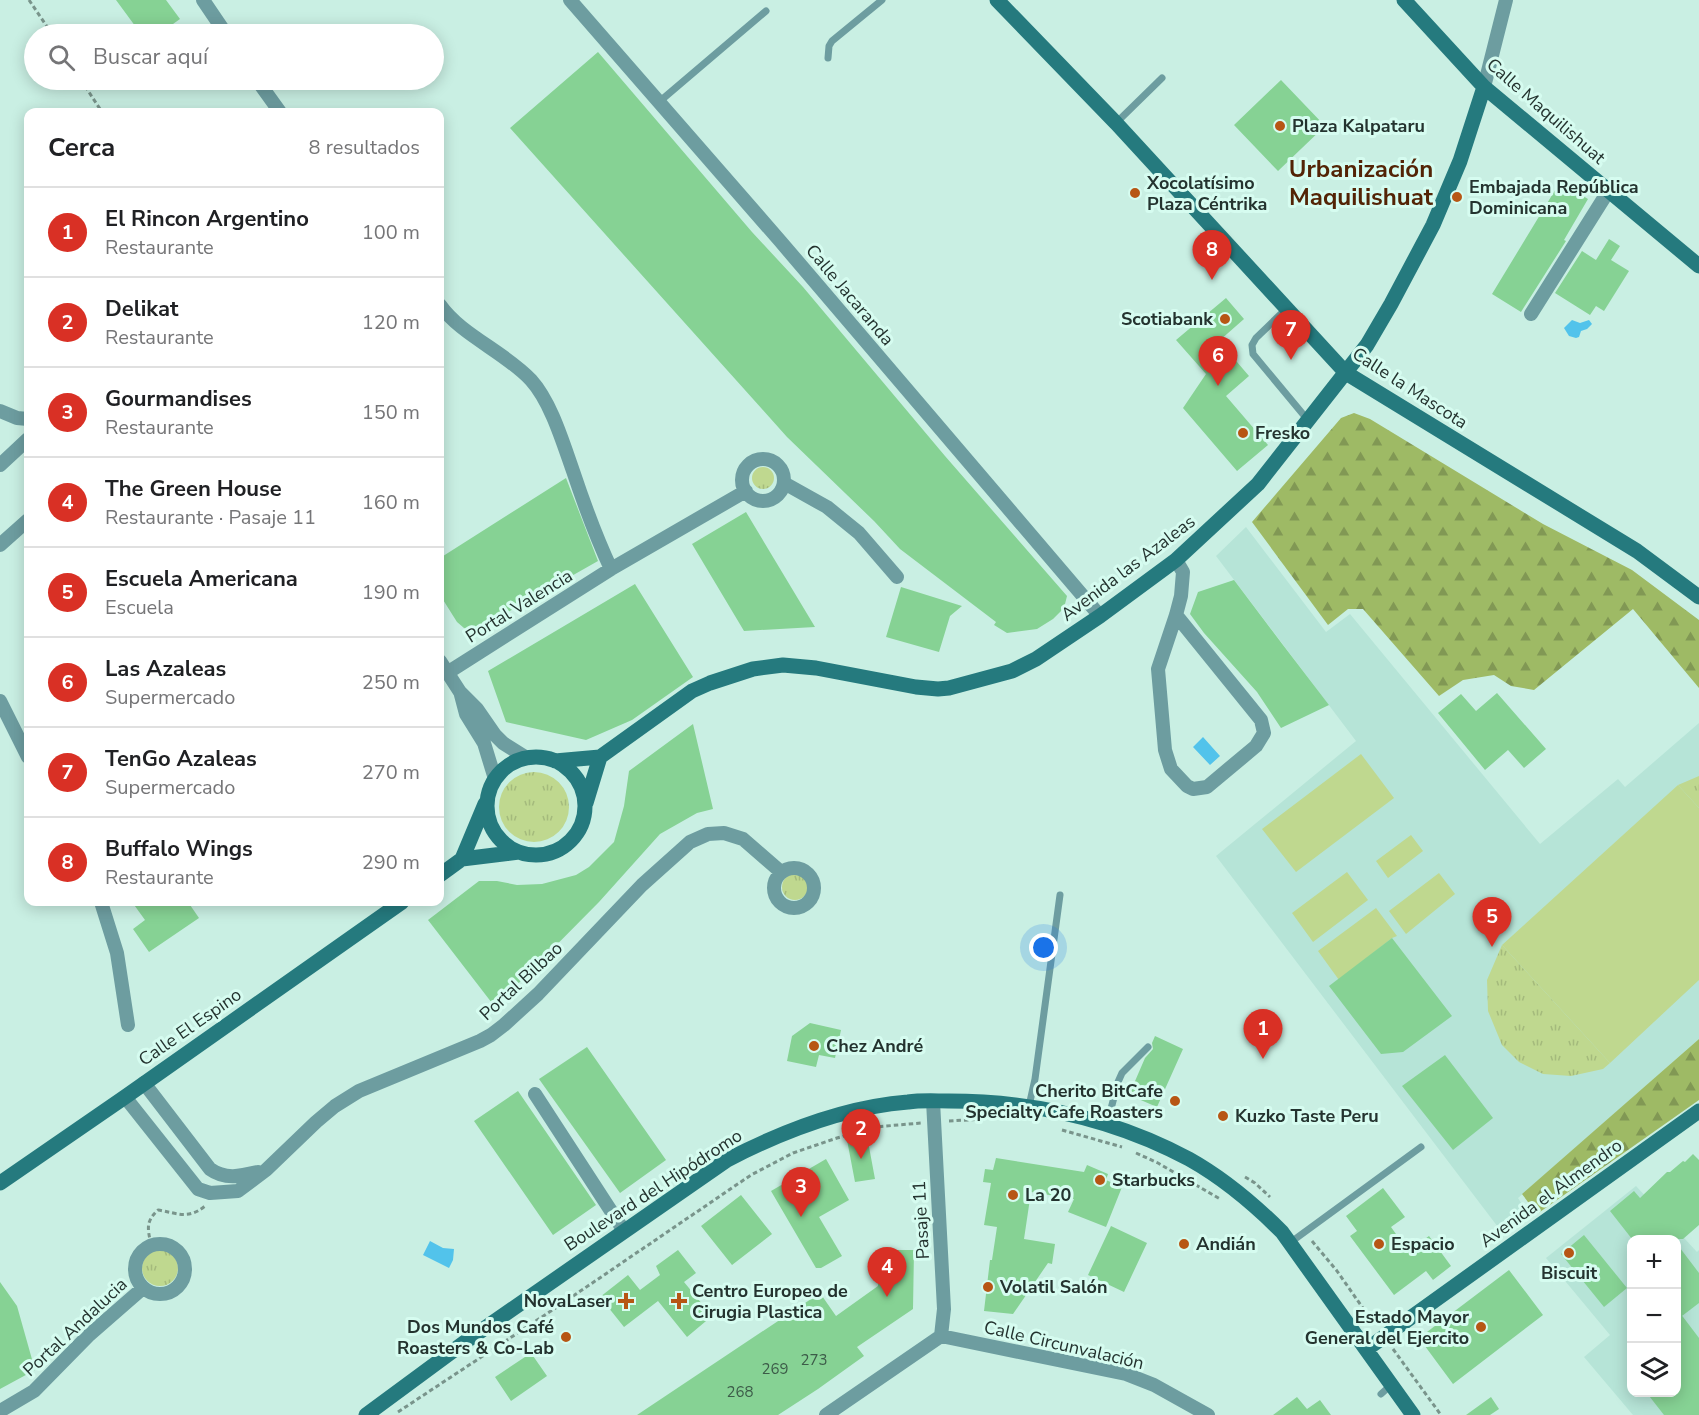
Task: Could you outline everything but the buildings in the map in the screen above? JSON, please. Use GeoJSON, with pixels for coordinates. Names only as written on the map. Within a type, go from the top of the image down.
{"type":"FeatureCollection","features":[{"type":"Feature","properties":{"kind":"street"},"geometry":{"type":"LineString","coordinates":[[203,0],[219,24]]}},
{"type":"Feature","properties":{"kind":"street","name":"Calle Jacaranda"},"geometry":{"type":"LineString","coordinates":[[570,0],[781,242],[1100,616]]}},
{"type":"Feature","properties":{"kind":"street","name":"Calle la Mascota"},"geometry":{"type":"LineString","coordinates":[[997,0],[1116,123],[1346,373],[1637,551],[1699,597]]}},
{"type":"Feature","properties":{"kind":"street","name":"Calle Maquilishuat"},"geometry":{"type":"LineString","coordinates":[[1404,0],[1484,87],[1699,266]]}},
{"type":"Feature","properties":{"kind":"street","name":"Avenida las Azaleas"},"geometry":{"type":"LineString","coordinates":[[600,757],[692,691],[710,683],[767,666],[816,668],[938,689],[1012,671],[1036,659],[1100,616],[1176,560],[1258,484],[1367,345],[1433,225],[1460,160],[1484,87],[1506,0]]}},
{"type":"Feature","properties":{"kind":"street"},"geometry":{"type":"LineString","coordinates":[[264,90],[277,108]]}},
{"type":"Feature","properties":{"kind":"street"},"geometry":{"type":"LineString","coordinates":[[1531,314],[1609,190]]}},
{"type":"Feature","properties":{"kind":"street"},"geometry":{"type":"LineString","coordinates":[[444,311],[448,317],[531,380],[542,395],[560,434],[586,509],[611,569]]}},
{"type":"Feature","properties":{"kind":"street"},"geometry":{"type":"LineString","coordinates":[[0,411],[24,419]]}},
{"type":"Feature","properties":{"kind":"street"},"geometry":{"type":"LineString","coordinates":[[0,465],[24,443]]}},
{"type":"Feature","properties":{"kind":"street"},"geometry":{"type":"LineString","coordinates":[[760,459],[774,462],[779,466],[783,472],[784,483],[781,492],[770,500],[756,500],[742,485],[744,471],[748,465],[760,459]]}},
{"type":"Feature","properties":{"kind":"street"},"geometry":{"type":"LineString","coordinates":[[784,483],[827,507],[859,533],[897,577]]}},
{"type":"Feature","properties":{"kind":"street","name":"Portal Valencia"},"geometry":{"type":"LineString","coordinates":[[444,666],[746,491]]}},
{"type":"Feature","properties":{"kind":"street"},"geometry":{"type":"LineString","coordinates":[[0,545],[24,524]]}},
{"type":"Feature","properties":{"kind":"street"},"geometry":{"type":"LineString","coordinates":[[1176,560],[1183,572],[1181,596],[1158,669],[1165,750],[1171,769],[1180,781],[1193,789],[1199,789],[1207,787],[1256,746],[1264,733],[1261,720],[1176,615]]}},
{"type":"Feature","properties":{"kind":"street"},"geometry":{"type":"LineString","coordinates":[[444,669],[460,693],[477,709],[495,735],[525,757]]}},
{"type":"Feature","properties":{"kind":"street"},"geometry":{"type":"LineString","coordinates":[[460,693],[466,714],[488,754],[495,778]]}},
{"type":"Feature","properties":{"kind":"street"},"geometry":{"type":"LineString","coordinates":[[0,701],[24,749]]}},
{"type":"Feature","properties":{"kind":"street"},"geometry":{"type":"LineString","coordinates":[[444,872],[462,859],[519,852],[541,855],[562,848],[578,832],[584,819],[585,805],[600,757],[555,760],[525,757],[511,763],[495,778],[488,793],[488,815],[496,835],[519,852]]}},
{"type":"Feature","properties":{"kind":"street"},"geometry":{"type":"LineString","coordinates":[[555,760],[574,775],[582,789],[585,805]]}},
{"type":"Feature","properties":{"kind":"street"},"geometry":{"type":"LineString","coordinates":[[462,859],[487,800]]}},
{"type":"Feature","properties":{"kind":"street","name":"Portal Bilbao"},"geometry":{"type":"LineString","coordinates":[[220,1193],[238,1191],[266,1170],[335,1106],[359,1091],[480,1041],[504,1025],[538,994],[648,878],[690,842],[708,834],[724,833],[743,839],[781,872]]}},
{"type":"Feature","properties":{"kind":"street"},"geometry":{"type":"LineString","coordinates":[[102,906],[117,953],[128,1025]]}},
{"type":"Feature","properties":{"kind":"street","name":"Calle El Espino"},"geometry":{"type":"LineString","coordinates":[[0,1183],[396,906]]}},
{"type":"Feature","properties":{"kind":"street"},"geometry":{"type":"LineString","coordinates":[[144,1083],[210,1169],[222,1176],[239,1177],[266,1170]]}},
{"type":"Feature","properties":{"kind":"street"},"geometry":{"type":"LineString","coordinates":[[535,1094],[624,1231]]}},
{"type":"Feature","properties":{"kind":"street"},"geometry":{"type":"LineString","coordinates":[[125,1097],[198,1189],[220,1193]]}},
{"type":"Feature","properties":{"kind":"street","name":"Boulevard del Hipódromo"},"geometry":{"type":"LineString","coordinates":[[366,1415],[465,1342],[727,1160],[775,1137],[821,1120],[878,1106],[933,1101],[999,1102],[1055,1110],[1107,1125],[1164,1148],[1203,1168],[1259,1210],[1291,1242],[1367,1349],[1386,1390],[1413,1415]]}},
{"type":"Feature","properties":{"kind":"street","name":"Pasaje 11"},"geometry":{"type":"LineString","coordinates":[[933,1101],[944,1309],[941,1336]]}},
{"type":"Feature","properties":{"kind":"street","name":"Avenida el Almendro"},"geometry":{"type":"LineString","coordinates":[[1367,1349],[1699,1111]]}},
{"type":"Feature","properties":{"kind":"street"},"geometry":{"type":"LineString","coordinates":[[172,1157],[190,1143]]}},
{"type":"Feature","properties":{"kind":"street"},"geometry":{"type":"LineString","coordinates":[[151,1245],[171,1246],[184,1262],[184,1275],[178,1286],[167,1293],[154,1293],[143,1287],[136,1278],[134,1266],[139,1254],[151,1245]]}},
{"type":"Feature","properties":{"kind":"street","name":"Portal Andalucia"},"geometry":{"type":"LineString","coordinates":[[0,1410],[34,1391],[88,1336],[143,1287]]}},
{"type":"Feature","properties":{"kind":"street"},"geometry":{"type":"LineString","coordinates":[[826,1415],[941,1336]]}},
{"type":"Feature","properties":{"kind":"street","name":"Calle Circunvalación"},"geometry":{"type":"LineString","coordinates":[[941,1336],[1126,1374],[1154,1385],[1208,1415]]}},
{"type":"Feature","properties":{"kind":"lane"},"geometry":{"type":"LineString","coordinates":[[828,58],[832,41],[882,0]]}},
{"type":"Feature","properties":{"kind":"lane"},"geometry":{"type":"LineString","coordinates":[[659,102],[766,11]]}},
{"type":"Feature","properties":{"kind":"lane"},"geometry":{"type":"LineString","coordinates":[[1116,123],[1162,78]]}},
{"type":"Feature","properties":{"kind":"lane"},"geometry":{"type":"LineString","coordinates":[[1287,308],[1256,338],[1252,345],[1253,354],[1309,421]]}},
{"type":"Feature","properties":{"kind":"lane"},"geometry":{"type":"LineString","coordinates":[[1029,1106],[1035,1079],[1060,895]]}},
{"type":"Feature","properties":{"kind":"lane"},"geometry":{"type":"LineString","coordinates":[[1107,1125],[1122,1073],[1148,1047]]}},
{"type":"Feature","properties":{"kind":"lane"},"geometry":{"type":"LineString","coordinates":[[1291,1242],[1421,1147]]}},
{"type":"Feature","properties":{"kind":"path"},"geometry":{"type":"LineString","coordinates":[[29,0],[45,24]]}},
{"type":"Feature","properties":{"kind":"path"},"geometry":{"type":"LineString","coordinates":[[88,90],[99,108]]}},
{"type":"Feature","properties":{"kind":"path"},"geometry":{"type":"LineString","coordinates":[[394,1415],[751,1174],[793,1153],[875,1127],[993,1119]]}},
{"type":"Feature","properties":{"kind":"path"},"geometry":{"type":"LineString","coordinates":[[1056,1128],[1126,1149],[1189,1180],[1228,1205]]}},
{"type":"Feature","properties":{"kind":"path"},"geometry":{"type":"LineString","coordinates":[[1238,1173],[1255,1183],[1271,1198]]}},
{"type":"Feature","properties":{"kind":"path"},"geometry":{"type":"LineString","coordinates":[[151,1245],[148,1228],[150,1217],[158,1210],[184,1216],[199,1210],[220,1193]]}},
{"type":"Feature","properties":{"kind":"path"},"geometry":{"type":"LineString","coordinates":[[1304,1232],[1337,1272],[1441,1415]]}},
{"type":"Feature","properties":{"kind":"shaded area"},"geometry":{"type":"Polygon","coordinates":[[[1246,527],[1326,632],[1350,614],[1540,844],[1618,779],[1625,787],[1699,723],[1699,1039],[1518,1198],[1527,1212],[1501,1231],[1216,856],[1356,741],[1216,556],[1246,527]]]}},
{"type":"Feature","properties":{"kind":"shaded area"},"geometry":{"type":"Polygon","coordinates":[[[1636,1186],[1697,1252],[1699,1250],[1699,1415],[1633,1415],[1584,1357],[1610,1335],[1546,1258],[1636,1186]]]}},
{"type":"Feature","properties":{"kind":"green space"},"geometry":{"type":"Polygon","coordinates":[[[1354,413],[1370,419],[1543,524],[1632,570],[1699,620],[1699,688],[1633,609],[1534,690],[1511,686],[1494,675],[1463,680],[1439,696],[1363,609],[1348,609],[1328,625],[1252,522],[1341,418],[1354,413]]]}},
{"type":"Feature","properties":{"kind":"green space"},"geometry":{"type":"Polygon","coordinates":[[[763,467],[771,470],[774,478],[771,486],[763,489],[755,486],[752,478],[755,470],[763,467]]]}},
{"type":"Feature","properties":{"kind":"green space"},"geometry":{"type":"Polygon","coordinates":[[[1361,754],[1394,798],[1296,872],[1262,829],[1361,754]]]}},
{"type":"Feature","properties":{"kind":"green space"},"geometry":{"type":"Polygon","coordinates":[[[534,772],[547,775],[559,782],[566,794],[569,807],[566,820],[559,832],[547,839],[534,842],[521,839],[509,832],[502,820],[499,807],[502,794],[509,782],[521,775],[534,772]]]}},
{"type":"Feature","properties":{"kind":"green space"},"geometry":{"type":"Polygon","coordinates":[[[1699,776],[1699,808],[1678,785],[1699,776]]]}},
{"type":"Feature","properties":{"kind":"green space"},"geometry":{"type":"Polygon","coordinates":[[[1678,785],[1699,808],[1699,980],[1610,1063],[1502,945],[1678,785]]]}},
{"type":"Feature","properties":{"kind":"green space"},"geometry":{"type":"Polygon","coordinates":[[[1411,835],[1423,851],[1388,878],[1376,861],[1411,835]]]}},
{"type":"Feature","properties":{"kind":"green space"},"geometry":{"type":"Polygon","coordinates":[[[1347,872],[1368,900],[1313,942],[1292,913],[1347,872]]]}},
{"type":"Feature","properties":{"kind":"green space"},"geometry":{"type":"Polygon","coordinates":[[[1439,873],[1455,894],[1406,934],[1389,911],[1439,873]]]}},
{"type":"Feature","properties":{"kind":"green space"},"geometry":{"type":"Polygon","coordinates":[[[795,874],[804,878],[808,887],[804,896],[795,900],[786,896],[782,887],[786,878],[795,874]]]}},
{"type":"Feature","properties":{"kind":"green space"},"geometry":{"type":"Polygon","coordinates":[[[1376,908],[1397,936],[1339,980],[1318,951],[1376,908]]]}},
{"type":"Feature","properties":{"kind":"green space"},"geometry":{"type":"Polygon","coordinates":[[[1502,945],[1610,1063],[1603,1069],[1571,1076],[1543,1074],[1519,1062],[1502,1045],[1488,1011],[1487,980],[1502,945]]]}},
{"type":"Feature","properties":{"kind":"green space"},"geometry":{"type":"Polygon","coordinates":[[[1699,1039],[1699,1100],[1537,1214],[1522,1194],[1699,1039]]]}},
{"type":"Feature","properties":{"kind":"green space"},"geometry":{"type":"Polygon","coordinates":[[[160,1250],[172,1256],[178,1268],[172,1280],[160,1286],[148,1280],[142,1268],[148,1256],[160,1250]]]}},
{"type":"Feature","properties":{"kind":"water"},"geometry":{"type":"Polygon","coordinates":[[[1572,320],[1580,323],[1589,320],[1592,324],[1581,331],[1579,337],[1576,338],[1569,336],[1564,328],[1572,320]]]}},
{"type":"Feature","properties":{"kind":"water"},"geometry":{"type":"Polygon","coordinates":[[[1203,737],[1220,756],[1210,765],[1193,747],[1203,737]]]}},
{"type":"Feature","properties":{"kind":"water"},"geometry":{"type":"Polygon","coordinates":[[[430,1241],[443,1248],[454,1249],[453,1260],[449,1268],[423,1255],[430,1241]]]}},
{"type":"Feature","properties":{"kind":"place","name":"Plaza Kalpataru"},"geometry":{"type":"Point","coordinates":[1280,126]}},
{"type":"Feature","properties":{"kind":"place","name":"Xocolatísimo Plaza Céntrika"},"geometry":{"type":"Point","coordinates":[1135,193]}},
{"type":"Feature","properties":{"kind":"place","name":"Embajada República Dominicana"},"geometry":{"type":"Point","coordinates":[1457,197]}},
{"type":"Feature","properties":{"kind":"place","name":"Buffalo Wings"},"geometry":{"type":"Point","coordinates":[1212,280]}},
{"type":"Feature","properties":{"kind":"place","name":"Scotiabank"},"geometry":{"type":"Point","coordinates":[1225,319]}},
{"type":"Feature","properties":{"kind":"place","name":"TenGo Azaleas"},"geometry":{"type":"Point","coordinates":[1291,360]}},
{"type":"Feature","properties":{"kind":"place","name":"Las Azaleas"},"geometry":{"type":"Point","coordinates":[1218,386]}},
{"type":"Feature","properties":{"kind":"place","name":"Fresko"},"geometry":{"type":"Point","coordinates":[1243,433]}},
{"type":"Feature","properties":{"kind":"place","name":"Escuela Americana"},"geometry":{"type":"Point","coordinates":[1492,947]}},
{"type":"Feature","properties":{"kind":"place","name":"Chez André"},"geometry":{"type":"Point","coordinates":[814,1046]}},
{"type":"Feature","properties":{"kind":"place","name":"El Rincon Argentino"},"geometry":{"type":"Point","coordinates":[1263,1059]}},
{"type":"Feature","properties":{"kind":"place","name":"Cherito BitCafe Specialty Cafe Roasters"},"geometry":{"type":"Point","coordinates":[1175,1101]}},
{"type":"Feature","properties":{"kind":"place","name":"Kuzko Taste Peru"},"geometry":{"type":"Point","coordinates":[1223,1116]}},
{"type":"Feature","properties":{"kind":"place","name":"Delikat"},"geometry":{"type":"Point","coordinates":[861,1159]}},
{"type":"Feature","properties":{"kind":"place","name":"Starbucks"},"geometry":{"type":"Point","coordinates":[1100,1180]}},
{"type":"Feature","properties":{"kind":"place","name":"La 20"},"geometry":{"type":"Point","coordinates":[1013,1195]}},
{"type":"Feature","properties":{"kind":"place","name":"Gourmandises"},"geometry":{"type":"Point","coordinates":[801,1217]}},
{"type":"Feature","properties":{"kind":"place","name":"Andián"},"geometry":{"type":"Point","coordinates":[1184,1244]}},
{"type":"Feature","properties":{"kind":"place","name":"Espacio"},"geometry":{"type":"Point","coordinates":[1379,1244]}},
{"type":"Feature","properties":{"kind":"place","name":"Biscuit"},"geometry":{"type":"Point","coordinates":[1569,1253]}},
{"type":"Feature","properties":{"kind":"place","name":"Volatil Salón"},"geometry":{"type":"Point","coordinates":[988,1287]}},
{"type":"Feature","properties":{"kind":"place","name":"The Green House"},"geometry":{"type":"Point","coordinates":[887,1297]}},
{"type":"Feature","properties":{"kind":"place","name":"NovaLaser"},"geometry":{"type":"Point","coordinates":[626,1301]}},
{"type":"Feature","properties":{"kind":"place","name":"Centro Europeo de Cirugia Plastica"},"geometry":{"type":"Point","coordinates":[679,1301]}},
{"type":"Feature","properties":{"kind":"place","name":"Estado Mayor General del Ejercito"},"geometry":{"type":"Point","coordinates":[1481,1327]}},
{"type":"Feature","properties":{"kind":"place","name":"Dos Mundos Café Roasters & Co-Lab"},"geometry":{"type":"Point","coordinates":[566,1337]}},
{"type":"Feature","properties":{"kind":"district","name":"Urbanización Maquilishuat"},"geometry":{"type":"Point","coordinates":[1361,183]}}]}
